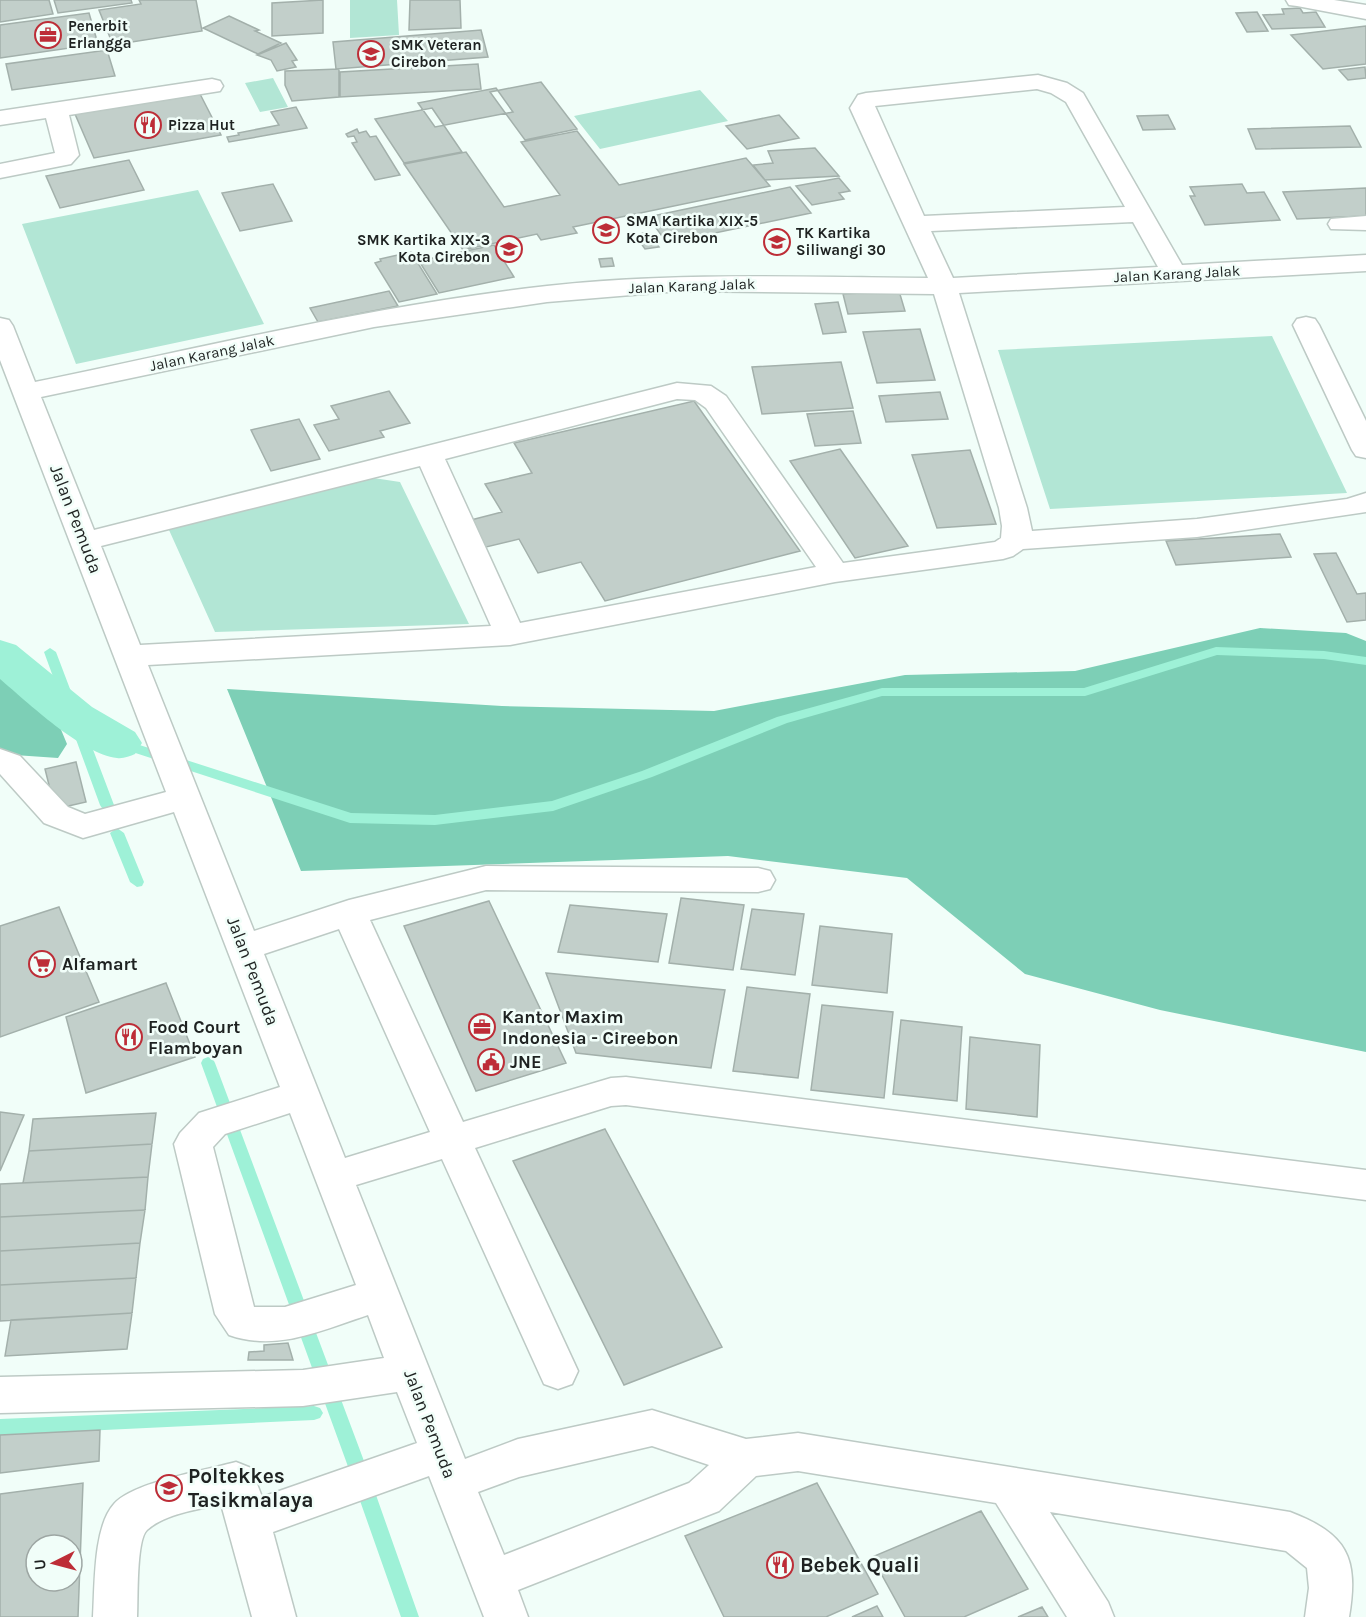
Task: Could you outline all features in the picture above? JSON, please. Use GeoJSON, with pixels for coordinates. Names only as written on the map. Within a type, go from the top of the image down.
{"type":"FeatureCollection","features":[{"type":"Feature","properties":{"kind":"street"},"geometry":{"type":"LineString","coordinates":[[1297,0],[1366,12]]}},
{"type":"Feature","properties":{"kind":"street"},"geometry":{"type":"LineString","coordinates":[[1015,542],[1018,528],[1013,508],[944,286],[918,224],[861,108],[864,103],[873,98],[1038,82],[1059,88],[1075,98],[1175,275]]}},
{"type":"Feature","properties":{"kind":"street"},"geometry":{"type":"LineString","coordinates":[[0,118],[212,86]]}},
{"type":"Feature","properties":{"kind":"street"},"geometry":{"type":"LineString","coordinates":[[0,171],[63,159],[68,155],[56,110]]}},
{"type":"Feature","properties":{"kind":"street"},"geometry":{"type":"LineString","coordinates":[[918,224],[1139,214]]}},
{"type":"Feature","properties":{"kind":"street"},"geometry":{"type":"LineString","coordinates":[[1340,224],[1366,223]]}},
{"type":"Feature","properties":{"kind":"street","name":"Jalan Karang Jalak"},"geometry":{"type":"LineString","coordinates":[[27,392],[374,319],[547,294],[680,283],[944,286],[1366,264]]}},
{"type":"Feature","properties":{"kind":"street"},"geometry":{"type":"LineString","coordinates":[[1306,325],[1366,450]]}},
{"type":"Feature","properties":{"kind":"street","name":"Jalan Pemuda"},"geometry":{"type":"LineString","coordinates":[[0,326],[499,1599]]}},
{"type":"Feature","properties":{"kind":"street"},"geometry":{"type":"LineString","coordinates":[[85,541],[676,391],[701,392],[716,402],[835,573]]}},
{"type":"Feature","properties":{"kind":"street"},"geometry":{"type":"LineString","coordinates":[[429,455],[510,635]]}},
{"type":"Feature","properties":{"kind":"street"},"geometry":{"type":"LineString","coordinates":[[133,662],[236,648],[510,635],[835,573],[1003,549],[1015,542],[1197,528],[1351,507],[1366,502]]}},
{"type":"Feature","properties":{"kind":"street"},"geometry":{"type":"LineString","coordinates":[[0,760],[9,764],[56,815],[83,826],[181,785]]}},
{"type":"Feature","properties":{"kind":"street"},"geometry":{"type":"LineString","coordinates":[[244,947],[349,913],[486,878],[524,876],[758,880]]}},
{"type":"Feature","properties":{"kind":"street"},"geometry":{"type":"LineString","coordinates":[[349,913],[558,1371]]}},
{"type":"Feature","properties":{"kind":"street"},"geometry":{"type":"LineString","coordinates":[[333,1177],[611,1092],[626,1091],[1366,1185]]}},
{"type":"Feature","properties":{"kind":"street"},"geometry":{"type":"LineString","coordinates":[[302,1095],[225,1119],[200,1134],[193,1148],[235,1314],[243,1323],[253,1326],[299,1320],[379,1295]]}},
{"type":"Feature","properties":{"kind":"street"},"geometry":{"type":"LineString","coordinates":[[0,1395],[325,1384],[410,1372]]}},
{"type":"Feature","properties":{"kind":"street"},"geometry":{"type":"LineString","coordinates":[[248,1521],[355,1483],[518,1458],[652,1428],[746,1458],[798,1452],[1290,1532],[1311,1539],[1321,1548],[1330,1566],[1332,1589],[1327,1617]]}},
{"type":"Feature","properties":{"kind":"street"},"geometry":{"type":"LineString","coordinates":[[499,1599],[704,1497],[746,1458]]}},
{"type":"Feature","properties":{"kind":"street"},"geometry":{"type":"LineString","coordinates":[[115,1617],[119,1543],[129,1518],[156,1502],[236,1481],[274,1617]]}},
{"type":"Feature","properties":{"kind":"street"},"geometry":{"type":"LineString","coordinates":[[1009,1486],[1092,1617]]}},
{"type":"Feature","properties":{"kind":"green space"},"geometry":{"type":"Polygon","coordinates":[[[350,0],[397,0],[399,35],[350,38],[350,0]]]}},
{"type":"Feature","properties":{"kind":"green space"},"geometry":{"type":"Polygon","coordinates":[[[273,78],[288,107],[260,112],[245,83],[273,78]]]}},
{"type":"Feature","properties":{"kind":"green space"},"geometry":{"type":"Polygon","coordinates":[[[700,90],[728,121],[600,149],[574,116],[700,90]]]}},
{"type":"Feature","properties":{"kind":"green space"},"geometry":{"type":"Polygon","coordinates":[[[198,190],[264,324],[76,364],[22,224],[198,190]]]}},
{"type":"Feature","properties":{"kind":"green space"},"geometry":{"type":"Polygon","coordinates":[[[1272,336],[1347,493],[1050,509],[998,350],[1272,336]]]}},
{"type":"Feature","properties":{"kind":"green space"},"geometry":{"type":"Polygon","coordinates":[[[367,477],[400,482],[469,624],[215,632],[169,530],[367,477]]]}},
{"type":"Feature","properties":{"kind":"green space"},"geometry":{"type":"Polygon","coordinates":[[[1260,628],[1346,633],[1366,641],[1366,1052],[1160,1010],[1025,974],[907,878],[728,856],[301,871],[227,689],[502,706],[714,711],[905,675],[1075,671],[1260,628]]]}},
{"type":"Feature","properties":{"kind":"green space"},"geometry":{"type":"Polygon","coordinates":[[[0,676],[22,697],[57,720],[67,744],[58,758],[0,754],[0,676]]]}},
{"type":"Feature","properties":{"kind":"building"},"geometry":{"type":"Polygon","coordinates":[[[0,0],[49,0],[53,14],[0,22],[0,0]]]}},
{"type":"Feature","properties":{"kind":"building"},"geometry":{"type":"Polygon","coordinates":[[[54,0],[131,0],[132,3],[58,13],[54,0]]]}},
{"type":"Feature","properties":{"kind":"building"},"geometry":{"type":"Polygon","coordinates":[[[139,0],[196,0],[202,31],[113,45],[99,10],[141,4],[139,0]]]}},
{"type":"Feature","properties":{"kind":"building"},"geometry":{"type":"Polygon","coordinates":[[[323,0],[323,33],[272,36],[272,3],[323,0]]]}},
{"type":"Feature","properties":{"kind":"building"},"geometry":{"type":"Polygon","coordinates":[[[410,0],[460,0],[461,28],[409,30],[410,0]]]}},
{"type":"Feature","properties":{"kind":"building"},"geometry":{"type":"Polygon","coordinates":[[[1300,8],[1303,13],[1316,12],[1325,27],[1272,29],[1263,15],[1284,14],[1282,9],[1300,8]]]}},
{"type":"Feature","properties":{"kind":"building"},"geometry":{"type":"Polygon","coordinates":[[[1257,12],[1268,31],[1247,32],[1236,13],[1257,12]]]}},
{"type":"Feature","properties":{"kind":"building","name":"Penerbit Erlangga"},"geometry":{"type":"Polygon","coordinates":[[[89,13],[98,44],[0,58],[0,25],[89,13]]]}},
{"type":"Feature","properties":{"kind":"building"},"geometry":{"type":"Polygon","coordinates":[[[229,16],[281,43],[258,54],[203,28],[229,16]]]}},
{"type":"Feature","properties":{"kind":"building"},"geometry":{"type":"Polygon","coordinates":[[[1366,26],[1366,64],[1323,69],[1291,35],[1366,26]]]}},
{"type":"Feature","properties":{"kind":"building"},"geometry":{"type":"Polygon","coordinates":[[[481,30],[488,57],[336,69],[333,42],[481,30]]]}},
{"type":"Feature","properties":{"kind":"building"},"geometry":{"type":"Polygon","coordinates":[[[286,43],[297,60],[292,61],[296,67],[277,71],[271,60],[257,55],[286,43]]]}},
{"type":"Feature","properties":{"kind":"building"},"geometry":{"type":"Polygon","coordinates":[[[107,50],[115,76],[12,90],[6,64],[107,50]]]}},
{"type":"Feature","properties":{"kind":"building"},"geometry":{"type":"Polygon","coordinates":[[[478,64],[481,89],[340,97],[340,72],[478,64]]]}},
{"type":"Feature","properties":{"kind":"building"},"geometry":{"type":"Polygon","coordinates":[[[1365,67],[1366,78],[1348,80],[1339,70],[1365,67]]]}},
{"type":"Feature","properties":{"kind":"building"},"geometry":{"type":"Polygon","coordinates":[[[339,69],[339,97],[292,101],[285,85],[285,71],[339,69]]]}},
{"type":"Feature","properties":{"kind":"building"},"geometry":{"type":"Polygon","coordinates":[[[541,82],[577,129],[525,140],[490,92],[541,82]]]}},
{"type":"Feature","properties":{"kind":"building"},"geometry":{"type":"Polygon","coordinates":[[[496,88],[513,112],[435,127],[418,103],[496,88]]]}},
{"type":"Feature","properties":{"kind":"building","name":"Pizza Hut"},"geometry":{"type":"Polygon","coordinates":[[[199,92],[221,135],[94,158],[75,114],[199,92]]]}},
{"type":"Feature","properties":{"kind":"building"},"geometry":{"type":"Polygon","coordinates":[[[296,107],[307,128],[229,142],[227,137],[239,135],[238,133],[279,125],[271,112],[296,107]]]}},
{"type":"Feature","properties":{"kind":"building"},"geometry":{"type":"Polygon","coordinates":[[[432,108],[462,152],[404,163],[375,119],[432,108]]]}},
{"type":"Feature","properties":{"kind":"building"},"geometry":{"type":"Polygon","coordinates":[[[779,115],[799,138],[747,149],[726,126],[779,115]]]}},
{"type":"Feature","properties":{"kind":"building"},"geometry":{"type":"Polygon","coordinates":[[[1168,115],[1175,129],[1143,130],[1137,116],[1168,115]]]}},
{"type":"Feature","properties":{"kind":"building"},"geometry":{"type":"Polygon","coordinates":[[[1350,126],[1361,147],[1256,149],[1248,129],[1350,126]]]}},
{"type":"Feature","properties":{"kind":"building"},"geometry":{"type":"Polygon","coordinates":[[[357,129],[359,133],[366,131],[370,137],[376,136],[400,175],[375,180],[352,143],[357,142],[354,136],[348,137],[346,134],[357,129]]]}},
{"type":"Feature","properties":{"kind":"building"},"geometry":{"type":"Polygon","coordinates":[[[577,131],[619,185],[746,158],[770,186],[573,227],[577,233],[541,240],[537,234],[463,250],[404,164],[466,152],[504,207],[560,195],[521,142],[577,131]]]}},
{"type":"Feature","properties":{"kind":"building"},"geometry":{"type":"Polygon","coordinates":[[[815,148],[839,176],[765,180],[753,165],[773,163],[768,151],[815,148]]]}},
{"type":"Feature","properties":{"kind":"building"},"geometry":{"type":"Polygon","coordinates":[[[129,160],[144,190],[60,208],[46,176],[129,160]]]}},
{"type":"Feature","properties":{"kind":"building"},"geometry":{"type":"Polygon","coordinates":[[[839,178],[850,191],[839,193],[844,199],[812,205],[796,186],[839,178]]]}},
{"type":"Feature","properties":{"kind":"building"},"geometry":{"type":"Polygon","coordinates":[[[273,184],[292,221],[240,231],[222,193],[273,184]]]}},
{"type":"Feature","properties":{"kind":"building"},"geometry":{"type":"Polygon","coordinates":[[[1242,184],[1247,193],[1264,192],[1280,220],[1205,225],[1190,196],[1195,196],[1190,187],[1242,184]]]}},
{"type":"Feature","properties":{"kind":"building"},"geometry":{"type":"Polygon","coordinates":[[[790,187],[811,213],[667,243],[648,217],[790,187]]]}},
{"type":"Feature","properties":{"kind":"building"},"geometry":{"type":"Polygon","coordinates":[[[1366,188],[1366,216],[1297,219],[1283,192],[1366,188]]]}},
{"type":"Feature","properties":{"kind":"building"},"geometry":{"type":"Polygon","coordinates":[[[648,232],[659,247],[645,249],[635,235],[648,232]]]}},
{"type":"Feature","properties":{"kind":"building"},"geometry":{"type":"Polygon","coordinates":[[[494,245],[514,277],[439,293],[419,261],[494,245]]]}},
{"type":"Feature","properties":{"kind":"building"},"geometry":{"type":"Polygon","coordinates":[[[411,252],[437,294],[399,302],[375,263],[381,261],[380,259],[411,252]]]}},
{"type":"Feature","properties":{"kind":"building"},"geometry":{"type":"Polygon","coordinates":[[[612,258],[614,266],[601,267],[599,259],[612,258]]]}},
{"type":"Feature","properties":{"kind":"building"},"geometry":{"type":"Polygon","coordinates":[[[389,291],[398,306],[318,322],[310,308],[389,291]]]}},
{"type":"Feature","properties":{"kind":"building"},"geometry":{"type":"Polygon","coordinates":[[[899,291],[905,311],[848,314],[843,294],[899,291]]]}},
{"type":"Feature","properties":{"kind":"building"},"geometry":{"type":"Polygon","coordinates":[[[838,302],[846,332],[823,334],[815,304],[838,302]]]}},
{"type":"Feature","properties":{"kind":"building"},"geometry":{"type":"Polygon","coordinates":[[[920,329],[935,380],[877,383],[863,332],[920,329]]]}},
{"type":"Feature","properties":{"kind":"building"},"geometry":{"type":"Polygon","coordinates":[[[841,362],[853,408],[762,414],[752,367],[841,362]]]}},
{"type":"Feature","properties":{"kind":"building"},"geometry":{"type":"Polygon","coordinates":[[[389,391],[410,423],[380,431],[384,437],[329,451],[314,425],[339,419],[331,406],[389,391]]]}},
{"type":"Feature","properties":{"kind":"building"},"geometry":{"type":"Polygon","coordinates":[[[940,392],[948,419],[886,422],[879,396],[940,392]]]}},
{"type":"Feature","properties":{"kind":"building"},"geometry":{"type":"Polygon","coordinates":[[[694,401],[800,551],[605,601],[581,562],[538,573],[519,539],[482,548],[467,521],[502,512],[485,484],[532,473],[514,443],[694,401]]]}},
{"type":"Feature","properties":{"kind":"building"},"geometry":{"type":"Polygon","coordinates":[[[853,411],[861,443],[815,446],[807,414],[853,411]]]}},
{"type":"Feature","properties":{"kind":"building"},"geometry":{"type":"Polygon","coordinates":[[[299,419],[320,459],[271,471],[251,430],[299,419]]]}},
{"type":"Feature","properties":{"kind":"building"},"geometry":{"type":"Polygon","coordinates":[[[840,449],[908,546],[855,558],[790,461],[840,449]]]}},
{"type":"Feature","properties":{"kind":"building"},"geometry":{"type":"Polygon","coordinates":[[[970,450],[996,524],[937,528],[912,455],[970,450]]]}},
{"type":"Feature","properties":{"kind":"building"},"geometry":{"type":"Polygon","coordinates":[[[1280,534],[1291,557],[1176,565],[1166,541],[1280,534]]]}},
{"type":"Feature","properties":{"kind":"building"},"geometry":{"type":"Polygon","coordinates":[[[1336,553],[1357,594],[1366,593],[1366,620],[1347,622],[1314,554],[1336,553]]]}},
{"type":"Feature","properties":{"kind":"building"},"geometry":{"type":"Polygon","coordinates":[[[76,762],[86,802],[55,809],[45,769],[76,762]]]}},
{"type":"Feature","properties":{"kind":"building"},"geometry":{"type":"Polygon","coordinates":[[[681,898],[744,905],[733,970],[669,963],[681,898]]]}},
{"type":"Feature","properties":{"kind":"building"},"geometry":{"type":"Polygon","coordinates":[[[489,901],[566,1063],[476,1091],[404,926],[489,901]]]}},
{"type":"Feature","properties":{"kind":"building"},"geometry":{"type":"Polygon","coordinates":[[[570,905],[667,914],[658,962],[558,952],[570,905]]]}},
{"type":"Feature","properties":{"kind":"building","name":"Alfamart"},"geometry":{"type":"Polygon","coordinates":[[[59,907],[99,1002],[0,1037],[0,926],[59,907]]]}},
{"type":"Feature","properties":{"kind":"building"},"geometry":{"type":"Polygon","coordinates":[[[752,909],[804,914],[795,975],[741,969],[752,909]]]}},
{"type":"Feature","properties":{"kind":"building"},"geometry":{"type":"Polygon","coordinates":[[[820,926],[892,934],[887,993],[812,985],[820,926]]]}},
{"type":"Feature","properties":{"kind":"building"},"geometry":{"type":"Polygon","coordinates":[[[546,973],[725,990],[711,1068],[576,1053],[546,973]]]}},
{"type":"Feature","properties":{"kind":"building","name":"Food Court Flamboyan"},"geometry":{"type":"Polygon","coordinates":[[[166,983],[195,1057],[86,1093],[66,1017],[166,983]]]}},
{"type":"Feature","properties":{"kind":"building"},"geometry":{"type":"Polygon","coordinates":[[[747,987],[810,994],[798,1078],[733,1071],[747,987]]]}},
{"type":"Feature","properties":{"kind":"building"},"geometry":{"type":"Polygon","coordinates":[[[822,1005],[893,1012],[884,1098],[811,1090],[822,1005]]]}},
{"type":"Feature","properties":{"kind":"building"},"geometry":{"type":"Polygon","coordinates":[[[901,1020],[962,1027],[957,1101],[893,1094],[901,1020]]]}},
{"type":"Feature","properties":{"kind":"building"},"geometry":{"type":"Polygon","coordinates":[[[970,1037],[1040,1045],[1037,1117],[966,1109],[970,1037]]]}},
{"type":"Feature","properties":{"kind":"building"},"geometry":{"type":"Polygon","coordinates":[[[0,1112],[24,1115],[0,1171],[0,1112]]]}},
{"type":"Feature","properties":{"kind":"building"},"geometry":{"type":"Polygon","coordinates":[[[156,1113],[152,1144],[29,1151],[33,1119],[156,1113]]]}},
{"type":"Feature","properties":{"kind":"building"},"geometry":{"type":"Polygon","coordinates":[[[605,1129],[722,1347],[624,1385],[513,1161],[605,1129]]]}},
{"type":"Feature","properties":{"kind":"building"},"geometry":{"type":"Polygon","coordinates":[[[152,1144],[148,1177],[23,1183],[29,1151],[152,1144]]]}},
{"type":"Feature","properties":{"kind":"building"},"geometry":{"type":"Polygon","coordinates":[[[148,1177],[145,1210],[0,1217],[0,1184],[148,1177]]]}},
{"type":"Feature","properties":{"kind":"building"},"geometry":{"type":"Polygon","coordinates":[[[145,1210],[140,1243],[0,1251],[0,1217],[145,1210]]]}},
{"type":"Feature","properties":{"kind":"building"},"geometry":{"type":"Polygon","coordinates":[[[140,1243],[136,1278],[0,1285],[0,1251],[140,1243]]]}},
{"type":"Feature","properties":{"kind":"building"},"geometry":{"type":"Polygon","coordinates":[[[136,1278],[132,1313],[0,1321],[0,1285],[136,1278]]]}},
{"type":"Feature","properties":{"kind":"building"},"geometry":{"type":"Polygon","coordinates":[[[132,1313],[127,1349],[5,1356],[11,1320],[132,1313]]]}},
{"type":"Feature","properties":{"kind":"building"},"geometry":{"type":"Polygon","coordinates":[[[288,1343],[293,1360],[248,1360],[249,1352],[264,1351],[264,1345],[288,1343]]]}},
{"type":"Feature","properties":{"kind":"building"},"geometry":{"type":"Polygon","coordinates":[[[100,1430],[99,1461],[0,1473],[0,1435],[100,1430]]]}},
{"type":"Feature","properties":{"kind":"building"},"geometry":{"type":"Polygon","coordinates":[[[83,1483],[81,1533],[24,1533],[24,1593],[79,1593],[78,1617],[0,1617],[0,1494],[83,1483]]]}},
{"type":"Feature","properties":{"kind":"building","name":"Bebek Quali"},"geometry":{"type":"Polygon","coordinates":[[[817,1483],[878,1594],[826,1617],[724,1617],[685,1536],[817,1483]]]}},
{"type":"Feature","properties":{"kind":"building"},"geometry":{"type":"Polygon","coordinates":[[[981,1511],[1028,1589],[964,1617],[905,1617],[872,1557],[981,1511]]]}},
{"type":"Feature","properties":{"kind":"building"},"geometry":{"type":"Polygon","coordinates":[[[877,1606],[883,1617],[852,1617],[877,1606]]]}},
{"type":"Feature","properties":{"kind":"building"},"geometry":{"type":"Polygon","coordinates":[[[1042,1607],[1048,1617],[1018,1617],[1042,1607]]]}},
{"type":"Feature","properties":{"kind":"waterway"},"geometry":{"type":"LineString","coordinates":[[119,743],[350,818],[435,820],[553,806],[647,774],[782,720],[882,692],[1085,692],[1216,651],[1324,655],[1366,661]]}},
{"type":"Feature","properties":{"kind":"waterway"},"geometry":{"type":"LineString","coordinates":[[50,652],[107,805]]}},
{"type":"Feature","properties":{"kind":"waterway"},"geometry":{"type":"LineString","coordinates":[[0,655],[76,718],[119,743]]}},
{"type":"Feature","properties":{"kind":"waterway"},"geometry":{"type":"LineString","coordinates":[[117,833],[137,882]]}},
{"type":"Feature","properties":{"kind":"waterway"},"geometry":{"type":"LineString","coordinates":[[208,1063],[410,1617]]}},
{"type":"Feature","properties":{"kind":"waterway"},"geometry":{"type":"LineString","coordinates":[[0,1427],[314,1413]]}},
{"type":"Feature","properties":{"kind":"place","name":"Penerbit Erlangga"},"geometry":{"type":"Point","coordinates":[48,35]}},
{"type":"Feature","properties":{"kind":"place","name":"SMK Veteran Cirebon"},"geometry":{"type":"Point","coordinates":[371,54]}},
{"type":"Feature","properties":{"kind":"place","name":"Pizza Hut"},"geometry":{"type":"Point","coordinates":[148,125]}},
{"type":"Feature","properties":{"kind":"place","name":"SMA Kartika XIX-5 Kota Cirebon"},"geometry":{"type":"Point","coordinates":[606,230]}},
{"type":"Feature","properties":{"kind":"place","name":"TK Kartika Siliwangi 30"},"geometry":{"type":"Point","coordinates":[777,242]}},
{"type":"Feature","properties":{"kind":"place","name":"SMK Kartika XIX-3 Kota Cirebon"},"geometry":{"type":"Point","coordinates":[509,249]}},
{"type":"Feature","properties":{"kind":"place","name":"Alfamart"},"geometry":{"type":"Point","coordinates":[42,964]}},
{"type":"Feature","properties":{"kind":"place","name":"Kantor Maxim Indonesia - Cireebon"},"geometry":{"type":"Point","coordinates":[482,1027]}},
{"type":"Feature","properties":{"kind":"place","name":"Food Court Flamboyan"},"geometry":{"type":"Point","coordinates":[129,1037]}},
{"type":"Feature","properties":{"kind":"place","name":"JNE"},"geometry":{"type":"Point","coordinates":[491,1062]}},
{"type":"Feature","properties":{"kind":"place","name":"Poltekkes Tasikmalaya"},"geometry":{"type":"Point","coordinates":[169,1488]}},
{"type":"Feature","properties":{"kind":"place","name":"Bebek Quali"},"geometry":{"type":"Point","coordinates":[780,1565]}}]}
